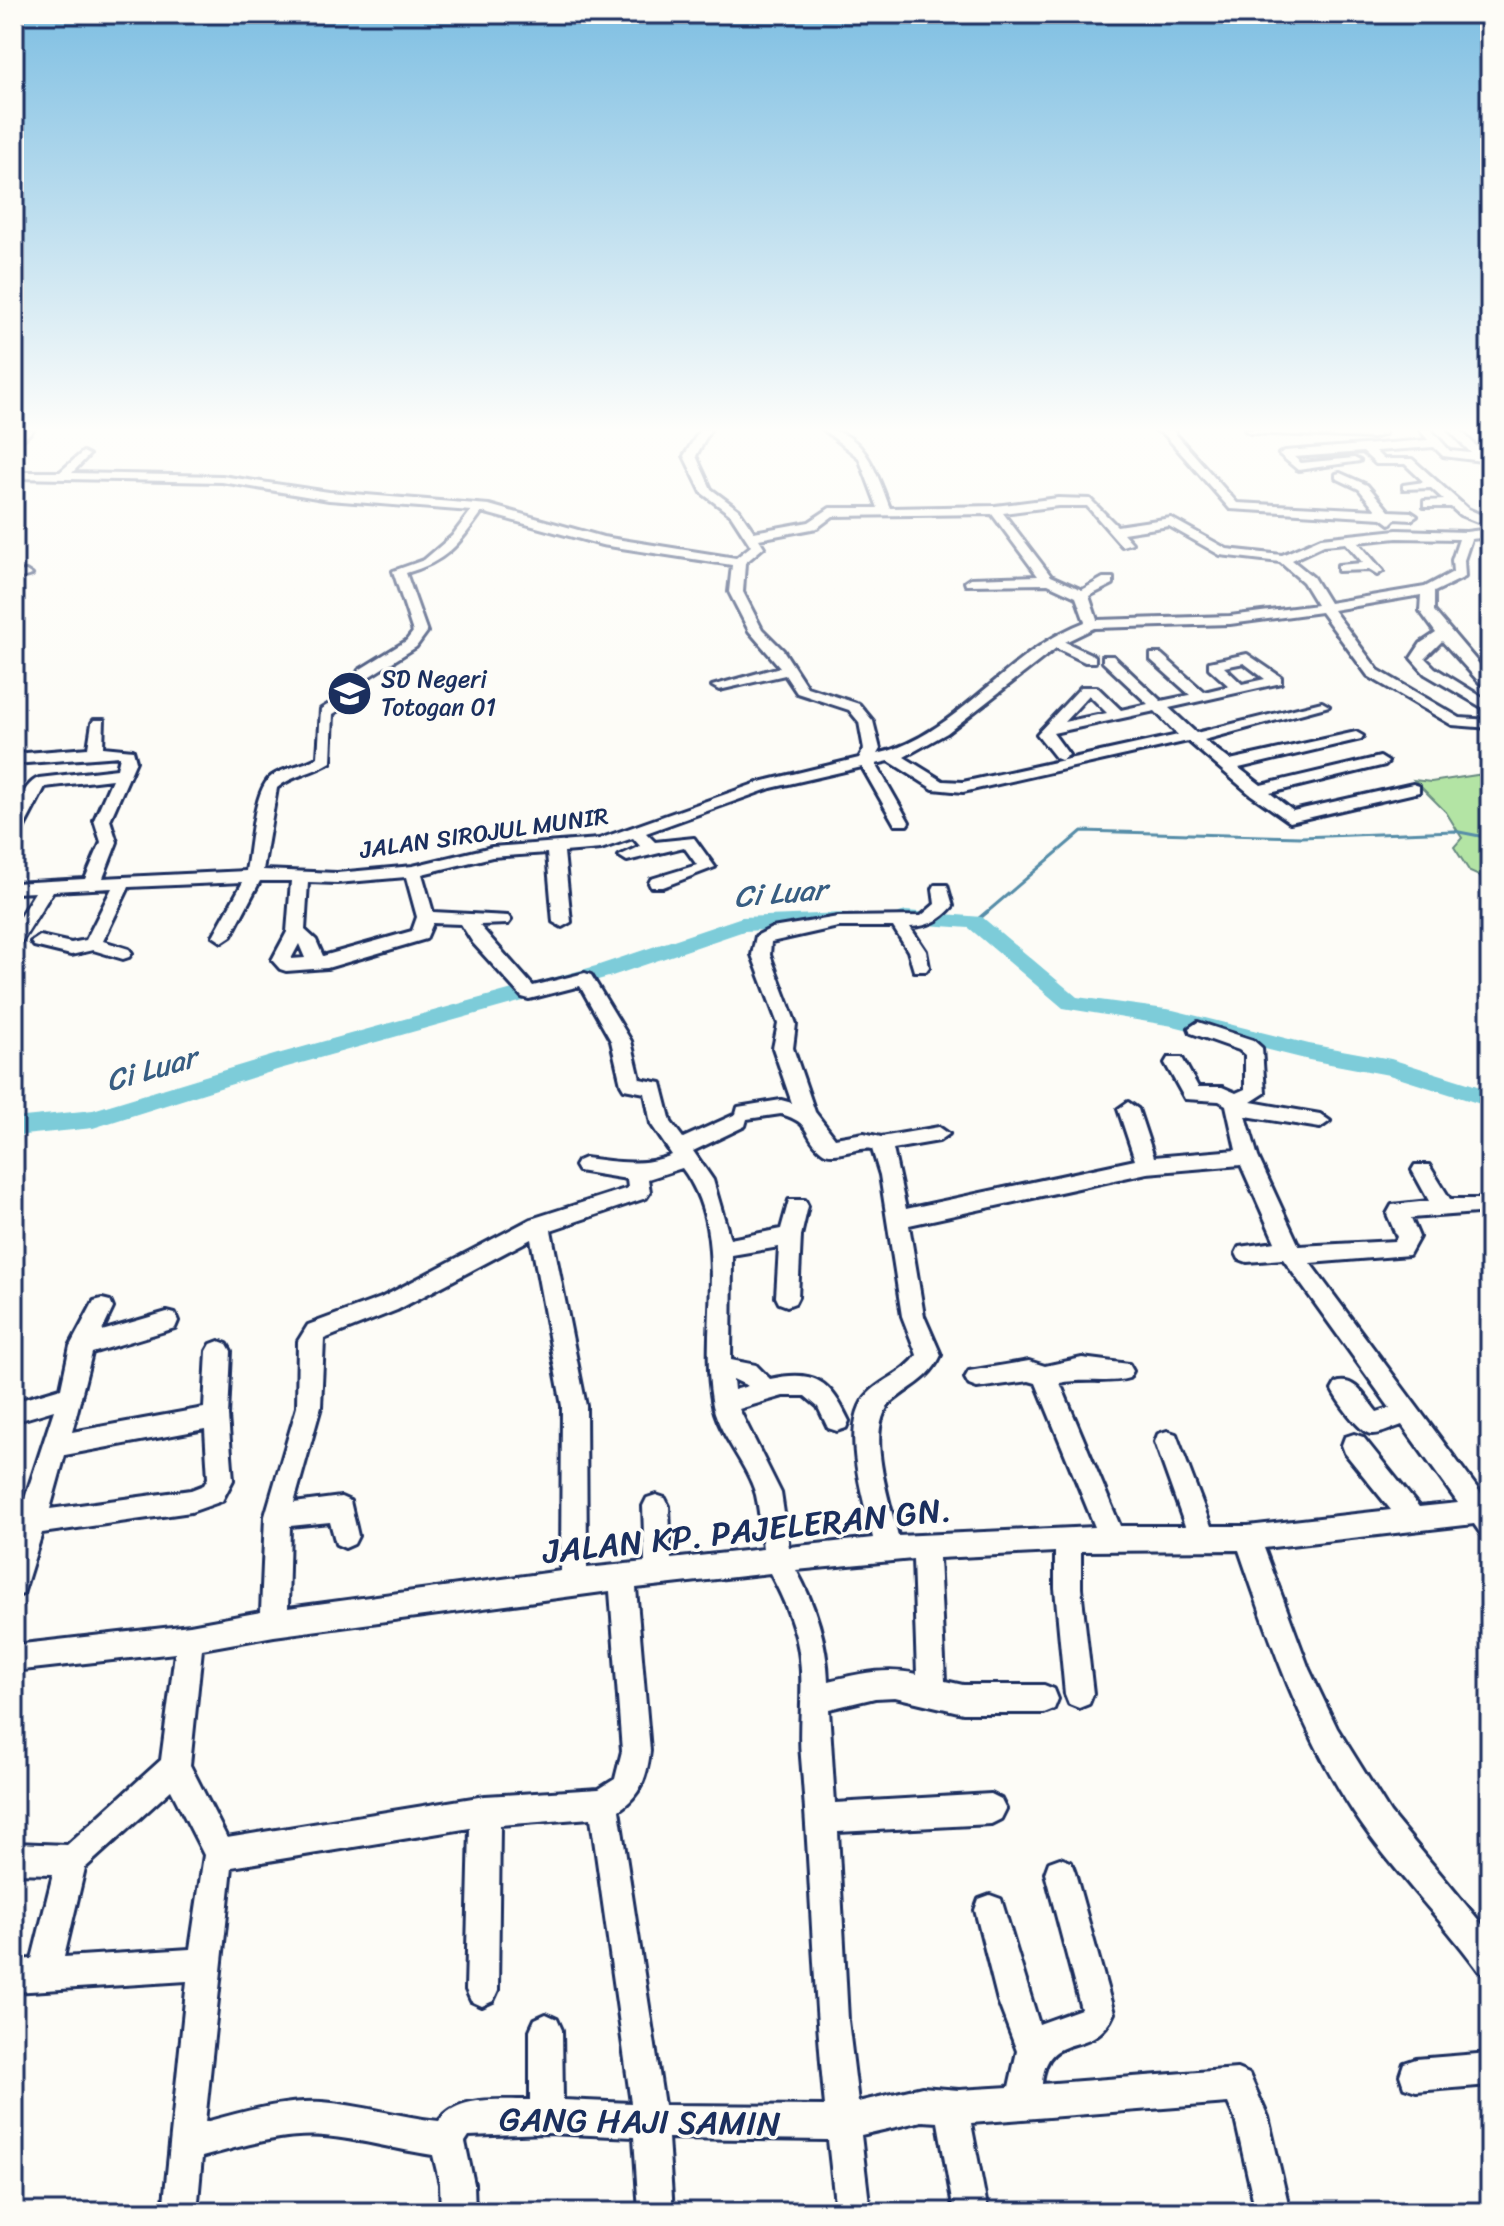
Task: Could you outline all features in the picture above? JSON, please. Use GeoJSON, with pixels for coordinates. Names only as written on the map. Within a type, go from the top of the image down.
{"type":"FeatureCollection","features":[{"type":"Feature","properties":{"kind":"street"},"geometry":{"type":"LineString","coordinates":[[222,936],[254,876],[265,825],[267,793],[272,782],[323,762],[327,753],[326,712],[350,698],[364,673],[411,644],[420,632],[412,603],[400,583],[399,571],[419,569],[460,534]]}},
{"type":"Feature","properties":{"kind":"street"},"geometry":{"type":"LineString","coordinates":[[579,534],[602,541],[739,562],[757,550],[753,536],[765,534]]}},
{"type":"Feature","properties":{"kind":"street"},"geometry":{"type":"LineString","coordinates":[[1013,534],[1047,580]]}},
{"type":"Feature","properties":{"kind":"street"},"geometry":{"type":"LineString","coordinates":[[1119,534],[1126,543]]}},
{"type":"Feature","properties":{"kind":"street"},"geometry":{"type":"LineString","coordinates":[[1192,534],[1224,552],[1284,559],[1308,580],[1340,633],[1380,679],[1457,722],[1490,724]]}},
{"type":"Feature","properties":{"kind":"street"},"geometry":{"type":"LineString","coordinates":[[1324,552],[1404,535],[1470,534]]}},
{"type":"Feature","properties":{"kind":"street","name":"JALAN SIROJUL MUNIR"},"geometry":{"type":"LineString","coordinates":[[14,888],[254,876],[337,878],[413,871],[492,852],[601,844],[766,785],[913,749],[1054,642],[1092,624],[1230,620],[1428,590],[1460,574],[1458,560],[1466,536]]}},
{"type":"Feature","properties":{"kind":"street"},"geometry":{"type":"LineString","coordinates":[[1284,559],[1314,544],[1354,545],[1375,569],[1342,568]]}},
{"type":"Feature","properties":{"kind":"street"},"geometry":{"type":"LineString","coordinates":[[739,562],[736,592],[756,631],[778,653],[802,690],[854,707],[861,715],[872,749],[866,760],[901,822]]}},
{"type":"Feature","properties":{"kind":"street"},"geometry":{"type":"LineString","coordinates":[[971,582],[1047,580],[1082,595],[1092,624]]}},
{"type":"Feature","properties":{"kind":"street"},"geometry":{"type":"LineString","coordinates":[[1082,595],[1108,581]]}},
{"type":"Feature","properties":{"kind":"street"},"geometry":{"type":"LineString","coordinates":[[1428,590],[1427,611],[1443,634],[1486,681]]}},
{"type":"Feature","properties":{"kind":"street"},"geometry":{"type":"LineString","coordinates":[[1443,634],[1421,652],[1418,658],[1421,664],[1490,708]]}},
{"type":"Feature","properties":{"kind":"street"},"geometry":{"type":"LineString","coordinates":[[1054,642],[1090,659]]}},
{"type":"Feature","properties":{"kind":"street"},"geometry":{"type":"LineString","coordinates":[[1156,657],[1201,697]]}},
{"type":"Feature","properties":{"kind":"street"},"geometry":{"type":"LineString","coordinates":[[1108,659],[1161,705],[1190,736],[1290,817],[1413,789]]}},
{"type":"Feature","properties":{"kind":"street"},"geometry":{"type":"LineString","coordinates":[[719,686],[787,670]]}},
{"type":"Feature","properties":{"kind":"street"},"geometry":{"type":"LineString","coordinates":[[1061,755],[1045,737],[1047,730],[1069,719],[1117,714],[1239,688]]}},
{"type":"Feature","properties":{"kind":"street"},"geometry":{"type":"LineString","coordinates":[[1069,719],[1089,689],[1117,714]]}},
{"type":"Feature","properties":{"kind":"street"},"geometry":{"type":"LineString","coordinates":[[892,756],[939,786],[963,787],[1322,706]]}},
{"type":"Feature","properties":{"kind":"street"},"geometry":{"type":"LineString","coordinates":[[95,751],[99,723]]}},
{"type":"Feature","properties":{"kind":"street"},"geometry":{"type":"LineString","coordinates":[[54,755],[59,736]]}},
{"type":"Feature","properties":{"kind":"street"},"geometry":{"type":"LineString","coordinates":[[1226,766],[1356,736]]}},
{"type":"Feature","properties":{"kind":"street"},"geometry":{"type":"LineString","coordinates":[[14,759],[95,751],[126,752],[128,761],[102,820],[109,842],[91,886]]}},
{"type":"Feature","properties":{"kind":"street"},"geometry":{"type":"LineString","coordinates":[[1256,791],[1380,762]]}},
{"type":"Feature","properties":{"kind":"street"},"geometry":{"type":"LineString","coordinates":[[14,831],[39,783],[122,773]]}},
{"type":"Feature","properties":{"kind":"street"},"geometry":{"type":"LineString","coordinates":[[683,815],[724,873]]}},
{"type":"Feature","properties":{"kind":"street"},"geometry":{"type":"LineString","coordinates":[[636,832],[651,848]]}},
{"type":"Feature","properties":{"kind":"street"},"geometry":{"type":"LineString","coordinates":[[627,856],[688,841],[708,868],[657,883]]}},
{"type":"Feature","properties":{"kind":"street"},"geometry":{"type":"LineString","coordinates":[[555,848],[562,922]]}},
{"type":"Feature","properties":{"kind":"street"},"geometry":{"type":"LineString","coordinates":[[300,877],[296,932],[281,963],[316,963],[415,938],[424,931],[426,917],[413,871]]}},
{"type":"Feature","properties":{"kind":"street"},"geometry":{"type":"LineString","coordinates":[[93,944],[122,885]]}},
{"type":"Feature","properties":{"kind":"street"},"geometry":{"type":"LineString","coordinates":[[14,940],[46,888]]}},
{"type":"Feature","properties":{"kind":"street"},"geometry":{"type":"LineString","coordinates":[[939,1134],[881,1144],[864,1140],[830,1147],[806,1114],[783,1048],[786,1017],[761,955],[760,943],[772,934],[828,924],[931,919],[944,906],[941,889]]}},
{"type":"Feature","properties":{"kind":"street"},"geometry":{"type":"LineString","coordinates":[[426,917],[502,920]]}},
{"type":"Feature","properties":{"kind":"street"},"geometry":{"type":"LineString","coordinates":[[467,919],[473,934],[524,985],[585,979],[621,1041],[631,1084],[654,1088],[659,1121],[683,1153],[710,1199],[721,1249],[720,1369],[724,1404],[768,1493],[778,1562],[797,1597],[807,1628],[816,1698],[815,1753],[822,1818],[832,2020],[853,2212]]}},
{"type":"Feature","properties":{"kind":"street"},"geometry":{"type":"LineString","coordinates":[[897,920],[917,951],[920,967]]}},
{"type":"Feature","properties":{"kind":"street"},"geometry":{"type":"LineString","coordinates":[[296,932],[310,944],[316,963]]}},
{"type":"Feature","properties":{"kind":"street"},"geometry":{"type":"LineString","coordinates":[[40,942],[71,949],[93,944],[123,953]]}},
{"type":"Feature","properties":{"kind":"street"},"geometry":{"type":"LineString","coordinates":[[1198,1028],[1246,1045],[1255,1053],[1255,1093],[1236,1104]]}},
{"type":"Feature","properties":{"kind":"street"},"geometry":{"type":"LineString","coordinates":[[1175,1063],[1192,1094],[1222,1094],[1236,1104],[1320,1121]]}},
{"type":"Feature","properties":{"kind":"street"},"geometry":{"type":"LineString","coordinates":[[1236,1104],[1248,1157],[1291,1253],[1487,1516]]}},
{"type":"Feature","properties":{"kind":"street"},"geometry":{"type":"LineString","coordinates":[[585,1166],[637,1172],[657,1170],[742,1116],[781,1107],[806,1114]]}},
{"type":"Feature","properties":{"kind":"street"},"geometry":{"type":"LineString","coordinates":[[1128,1109],[1147,1165]]}},
{"type":"Feature","properties":{"kind":"street"},"geometry":{"type":"LineString","coordinates":[[881,1144],[913,1316],[929,1355],[919,1373],[890,1389],[871,1407],[868,1417],[872,1468],[888,1548]]}},
{"type":"Feature","properties":{"kind":"street"},"geometry":{"type":"LineString","coordinates":[[897,1219],[1147,1165],[1248,1157]]}},
{"type":"Feature","properties":{"kind":"street"},"geometry":{"type":"LineString","coordinates":[[1422,1170],[1443,1205]]}},
{"type":"Feature","properties":{"kind":"street"},"geometry":{"type":"LineString","coordinates":[[274,1623],[278,1516],[309,1407],[310,1341],[316,1332],[389,1304],[539,1225],[639,1192],[637,1172]]}},
{"type":"Feature","properties":{"kind":"street"},"geometry":{"type":"LineString","coordinates":[[1247,1253],[1401,1249],[1408,1237],[1398,1212],[1443,1205],[1477,1205]]}},
{"type":"Feature","properties":{"kind":"street"},"geometry":{"type":"LineString","coordinates":[[787,1297],[790,1236],[797,1206]]}},
{"type":"Feature","properties":{"kind":"street"},"geometry":{"type":"LineString","coordinates":[[539,1225],[574,1406],[574,1582]]}},
{"type":"Feature","properties":{"kind":"street"},"geometry":{"type":"LineString","coordinates":[[721,1249],[790,1236]]}},
{"type":"Feature","properties":{"kind":"street"},"geometry":{"type":"LineString","coordinates":[[14,1585],[30,1523],[71,1395],[82,1346],[102,1308]]}},
{"type":"Feature","properties":{"kind":"street"},"geometry":{"type":"LineString","coordinates":[[82,1346],[167,1321]]}},
{"type":"Feature","properties":{"kind":"street"},"geometry":{"type":"LineString","coordinates":[[30,1523],[207,1497],[221,1480],[216,1416],[219,1351]]}},
{"type":"Feature","properties":{"kind":"street"},"geometry":{"type":"LineString","coordinates":[[977,1378],[1029,1371],[1045,1376],[1082,1368],[1121,1371]]}},
{"type":"Feature","properties":{"kind":"street"},"geometry":{"type":"LineString","coordinates":[[720,1369],[746,1369],[754,1373],[765,1393]]}},
{"type":"Feature","properties":{"kind":"street"},"geometry":{"type":"LineString","coordinates":[[1045,1376],[1112,1538]]}},
{"type":"Feature","properties":{"kind":"street"},"geometry":{"type":"LineString","coordinates":[[724,1404],[798,1385],[815,1389],[837,1421]]}},
{"type":"Feature","properties":{"kind":"street"},"geometry":{"type":"LineString","coordinates":[[1344,1390],[1372,1424],[1409,1412]]}},
{"type":"Feature","properties":{"kind":"street"},"geometry":{"type":"LineString","coordinates":[[14,1412],[71,1395]]}},
{"type":"Feature","properties":{"kind":"street"},"geometry":{"type":"LineString","coordinates":[[55,1446],[216,1416]]}},
{"type":"Feature","properties":{"kind":"street"},"geometry":{"type":"LineString","coordinates":[[1167,1442],[1203,1540]]}},
{"type":"Feature","properties":{"kind":"street"},"geometry":{"type":"LineString","coordinates":[[1354,1445],[1413,1519]]}},
{"type":"Feature","properties":{"kind":"street"},"geometry":{"type":"LineString","coordinates":[[656,1506],[659,1574]]}},
{"type":"Feature","properties":{"kind":"street"},"geometry":{"type":"LineString","coordinates":[[278,1516],[341,1509],[345,1536]]}},
{"type":"Feature","properties":{"kind":"street","name":"JALAN KP. PAJELERAN GN."},"geometry":{"type":"LineString","coordinates":[[14,1658],[190,1638],[274,1623],[574,1582],[888,1548],[1112,1538],[1248,1538],[1413,1519],[1487,1516]]}},
{"type":"Feature","properties":{"kind":"street"},"geometry":{"type":"LineString","coordinates":[[1248,1538],[1282,1642],[1323,1735],[1366,1804],[1490,1960]]}},
{"type":"Feature","properties":{"kind":"street"},"geometry":{"type":"LineString","coordinates":[[1068,1542],[1068,1588],[1079,1694]]}},
{"type":"Feature","properties":{"kind":"street"},"geometry":{"type":"LineString","coordinates":[[925,1547],[932,1693]]}},
{"type":"Feature","properties":{"kind":"street"},"geometry":{"type":"LineString","coordinates":[[219,1854],[485,1811],[603,1803],[625,1789],[633,1772],[636,1751],[622,1577]]}},
{"type":"Feature","properties":{"kind":"street"},"geometry":{"type":"LineString","coordinates":[[180,2212],[204,1964],[219,1854],[175,1767],[190,1638]]}},
{"type":"Feature","properties":{"kind":"street"},"geometry":{"type":"LineString","coordinates":[[816,1698],[875,1684],[895,1683],[963,1699],[1044,1699]]}},
{"type":"Feature","properties":{"kind":"street"},"geometry":{"type":"LineString","coordinates":[[175,1767],[72,1860],[29,1975],[204,1964]]}},
{"type":"Feature","properties":{"kind":"street"},"geometry":{"type":"LineString","coordinates":[[603,1803],[650,2121],[656,2212]]}},
{"type":"Feature","properties":{"kind":"street"},"geometry":{"type":"LineString","coordinates":[[822,1818],[991,1809]]}},
{"type":"Feature","properties":{"kind":"street"},"geometry":{"type":"LineString","coordinates":[[482,1990],[485,1811]]}},
{"type":"Feature","properties":{"kind":"street"},"geometry":{"type":"LineString","coordinates":[[14,1858],[72,1860]]}},
{"type":"Feature","properties":{"kind":"street"},"geometry":{"type":"LineString","coordinates":[[1033,2051],[1045,2037],[1087,2025],[1098,2013],[1060,1873]]}},
{"type":"Feature","properties":{"kind":"street"},"geometry":{"type":"LineString","coordinates":[[990,1910],[1014,2001],[1033,2051],[1024,2103]]}},
{"type":"Feature","properties":{"kind":"street"},"geometry":{"type":"LineString","coordinates":[[546,2030],[547,2116]]}},
{"type":"Feature","properties":{"kind":"street"},"geometry":{"type":"LineString","coordinates":[[1416,2075],[1490,2069]]}},
{"type":"Feature","properties":{"kind":"street","name":"GANG HAJI SAMIN"},"geometry":{"type":"LineString","coordinates":[[447,2139],[458,2123],[468,2119],[547,2116],[650,2121],[841,2123],[922,2104],[959,2107],[1237,2086],[1251,2117],[1273,2212]]}},
{"type":"Feature","properties":{"kind":"street"},"geometry":{"type":"LineString","coordinates":[[959,2107],[954,2120],[971,2212]]}},
{"type":"Feature","properties":{"kind":"street"},"geometry":{"type":"LineString","coordinates":[[188,2143],[302,2118],[335,2120],[410,2137],[447,2139],[457,2184],[458,2212]]}},
{"type":"Feature","properties":{"kind":"green space"},"geometry":{"type":"Polygon","coordinates":[[[1490,773],[1490,881],[1470,872],[1454,847],[1462,838],[1446,812],[1414,780],[1431,782],[1490,773]]]}},
{"type":"Feature","properties":{"kind":"waterway"},"geometry":{"type":"LineString","coordinates":[[986,913],[1082,831],[1301,837],[1454,831],[1490,838]]}},
{"type":"Feature","properties":{"kind":"waterway"},"geometry":{"type":"LineString","coordinates":[[975,922],[988,911]]}},
{"type":"Feature","properties":{"kind":"waterway","name":"Ci Luar"},"geometry":{"type":"LineString","coordinates":[[906,918],[975,922],[1071,1003],[1173,1018],[1309,1052],[1391,1067],[1490,1099]]}},
{"type":"Feature","properties":{"kind":"waterway","name":"Ci Luar"},"geometry":{"type":"LineString","coordinates":[[14,1127],[93,1119],[274,1063],[604,971],[742,924],[845,920]]}},
{"type":"Feature","properties":{"kind":"place","name":"SD Negeri Totogan 01"},"geometry":{"type":"Point","coordinates":[350,693]}}]}
